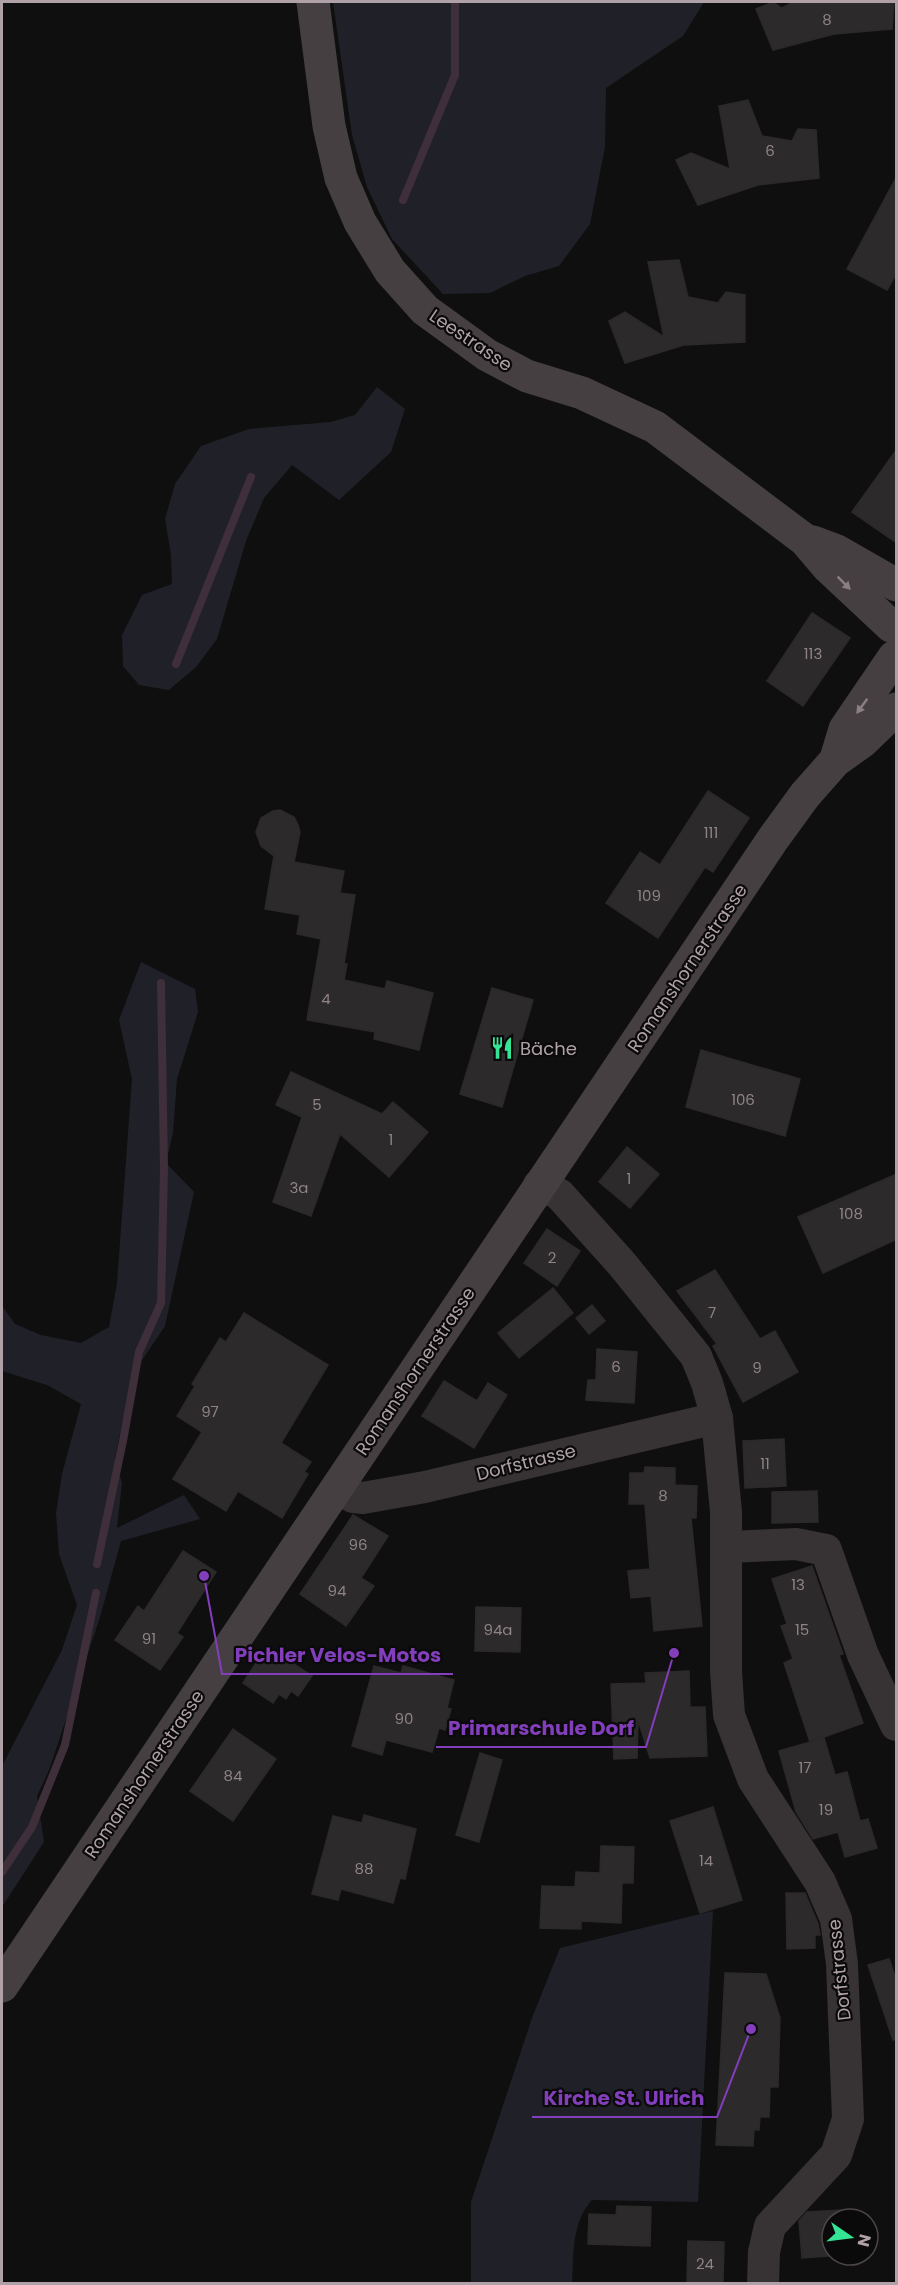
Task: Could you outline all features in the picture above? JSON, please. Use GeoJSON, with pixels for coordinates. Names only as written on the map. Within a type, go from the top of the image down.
{"type":"FeatureCollection","features":[{"type":"Feature","properties":{"kind":"main road","name":"Leestrasse"},"geometry":{"type":"LineString","coordinates":[[313,2],[328,126],[341,178],[360,222],[390,271],[425,310],[487,355],[527,376],[582,393],[655,427],[805,540],[894,639]]}},
{"type":"Feature","properties":{"kind":"main road","name":"Leestrasse"},"geometry":{"type":"LineString","coordinates":[[805,540],[837,551],[897,585]]}},
{"type":"Feature","properties":{"kind":"main road","name":"Romanshornerstrasse"},"geometry":{"type":"LineString","coordinates":[[835,761],[845,729],[894,639]]}},
{"type":"Feature","properties":{"kind":"main road","name":"Romanshornerstrasse"},"geometry":{"type":"LineString","coordinates":[[2,1986],[773,840],[805,795],[835,761],[863,741],[897,709]]}},
{"type":"Feature","properties":{"kind":"street","name":"Dorfstrasse"},"geometry":{"type":"LineString","coordinates":[[539,1185],[559,1194],[668,1318],[696,1356],[707,1383],[717,1418],[727,1547],[726,1671],[729,1715],[753,1779],[820,1882],[836,1918],[842,1964],[848,2071],[848,2119],[839,2147],[819,2176],[795,2197],[770,2226],[764,2252],[764,2283]]}},
{"type":"Feature","properties":{"kind":"street","name":"Dorfstrasse"},"geometry":{"type":"LineString","coordinates":[[338,1486],[353,1497],[363,1498],[425,1487],[717,1418]]}},
{"type":"Feature","properties":{"kind":"street"},"geometry":{"type":"LineString","coordinates":[[727,1547],[796,1544],[826,1550],[862,1655],[897,1725]]}},
{"type":"Feature","properties":{"kind":"shaded area"},"geometry":{"type":"Polygon","coordinates":[[[333,2],[704,2],[683,36],[606,88],[605,147],[590,224],[559,266],[525,276],[490,293],[443,294],[392,239],[367,187],[352,135],[333,2]]]}},
{"type":"Feature","properties":{"kind":"shaded area"},"geometry":{"type":"Polygon","coordinates":[[[377,387],[405,409],[391,452],[339,500],[292,465],[264,498],[246,541],[217,639],[196,667],[169,690],[139,685],[123,666],[122,635],[142,595],[172,584],[171,555],[165,519],[175,484],[201,446],[249,429],[331,422],[355,415],[377,387]]]}},
{"type":"Feature","properties":{"kind":"shaded area"},"geometry":{"type":"Polygon","coordinates":[[[141,962],[195,989],[198,1012],[177,1079],[173,1133],[166,1163],[194,1192],[165,1326],[140,1363],[123,1419],[115,1458],[122,1483],[117,1528],[184,1495],[200,1519],[121,1541],[100,1617],[49,1770],[37,1796],[44,1842],[2,1907],[2,1766],[62,1650],[77,1605],[59,1554],[56,1513],[62,1474],[81,1404],[47,1385],[2,1371],[2,1306],[15,1324],[41,1335],[81,1343],[109,1327],[117,1283],[132,1079],[119,1020],[141,962]]]}},
{"type":"Feature","properties":{"kind":"shaded area"},"geometry":{"type":"Polygon","coordinates":[[[713,1911],[698,2202],[592,2200],[585,2209],[577,2229],[572,2283],[471,2283],[471,2202],[532,2018],[560,1948],[713,1911]]]}},
{"type":"Feature","properties":{"kind":"building"},"geometry":{"type":"Polygon","coordinates":[[[773,2],[782,8],[793,2],[894,2],[892,29],[834,34],[773,50],[756,9],[773,2]]]}},
{"type":"Feature","properties":{"kind":"building"},"geometry":{"type":"Polygon","coordinates":[[[748,100],[762,136],[792,141],[798,129],[816,130],[819,178],[758,185],[698,205],[676,160],[691,153],[730,169],[719,106],[748,100]]]}},
{"type":"Feature","properties":{"kind":"building"},"geometry":{"type":"Polygon","coordinates":[[[897,176],[897,272],[887,290],[847,269],[897,176]]]}},
{"type":"Feature","properties":{"kind":"building"},"geometry":{"type":"Polygon","coordinates":[[[679,260],[688,297],[718,303],[726,292],[745,295],[745,342],[684,345],[625,363],[609,321],[625,312],[664,337],[648,262],[679,260]]]}},
{"type":"Feature","properties":{"kind":"building"},"geometry":{"type":"Polygon","coordinates":[[[897,449],[897,543],[852,512],[897,449]]]}},
{"type":"Feature","properties":{"kind":"building"},"geometry":{"type":"Polygon","coordinates":[[[812,613],[850,638],[803,706],[767,681],[812,613]]]}},
{"type":"Feature","properties":{"kind":"building"},"geometry":{"type":"Polygon","coordinates":[[[708,791],[749,818],[713,872],[705,867],[658,938],[606,903],[640,852],[660,865],[708,791]]]}},
{"type":"Feature","properties":{"kind":"building"},"geometry":{"type":"Polygon","coordinates":[[[280,810],[294,817],[300,832],[294,862],[344,871],[340,893],[355,895],[344,964],[347,964],[344,980],[385,989],[387,981],[433,993],[419,1050],[374,1039],[375,1032],[307,1020],[321,939],[297,934],[300,915],[265,909],[274,856],[261,846],[256,832],[261,818],[280,810]]]}},
{"type":"Feature","properties":{"kind":"building"},"geometry":{"type":"Polygon","coordinates":[[[492,988],[533,1000],[502,1107],[460,1094],[492,988]]]}},
{"type":"Feature","properties":{"kind":"building"},"geometry":{"type":"Polygon","coordinates":[[[701,1050],[800,1079],[785,1136],[686,1107],[701,1050]]]}},
{"type":"Feature","properties":{"kind":"building"},"geometry":{"type":"Polygon","coordinates":[[[291,1072],[382,1114],[393,1102],[428,1132],[389,1177],[340,1134],[311,1216],[273,1202],[302,1117],[276,1105],[291,1072]]]}},
{"type":"Feature","properties":{"kind":"building"},"geometry":{"type":"Polygon","coordinates":[[[627,1147],[659,1174],[630,1208],[599,1182],[627,1147]]]}},
{"type":"Feature","properties":{"kind":"building"},"geometry":{"type":"Polygon","coordinates":[[[897,1174],[897,1239],[823,1273],[798,1217],[897,1174]]]}},
{"type":"Feature","properties":{"kind":"building"},"geometry":{"type":"Polygon","coordinates":[[[547,1229],[580,1251],[557,1286],[524,1263],[547,1229]]]}},
{"type":"Feature","properties":{"kind":"building"},"geometry":{"type":"Polygon","coordinates":[[[715,1270],[760,1339],[775,1331],[798,1372],[743,1402],[713,1346],[717,1344],[677,1291],[715,1270]]]}},
{"type":"Feature","properties":{"kind":"building"},"geometry":{"type":"Polygon","coordinates":[[[553,1288],[573,1313],[519,1358],[498,1333],[553,1288]]]}},
{"type":"Feature","properties":{"kind":"building"},"geometry":{"type":"Polygon","coordinates":[[[592,1305],[605,1321],[589,1334],[576,1318],[592,1305]]]}},
{"type":"Feature","properties":{"kind":"building"},"geometry":{"type":"Polygon","coordinates":[[[244,1313],[328,1365],[281,1443],[311,1462],[304,1472],[308,1474],[282,1518],[238,1491],[226,1511],[173,1479],[202,1432],[177,1416],[195,1386],[192,1384],[220,1338],[226,1342],[244,1313]]]}},
{"type":"Feature","properties":{"kind":"building"},"geometry":{"type":"Polygon","coordinates":[[[597,1349],[637,1352],[634,1403],[586,1400],[588,1380],[596,1380],[597,1349]]]}},
{"type":"Feature","properties":{"kind":"building"},"geometry":{"type":"Polygon","coordinates":[[[444,1381],[477,1401],[488,1383],[507,1395],[474,1448],[422,1416],[444,1381]]]}},
{"type":"Feature","properties":{"kind":"building"},"geometry":{"type":"Polygon","coordinates":[[[784,1439],[786,1486],[745,1488],[743,1441],[784,1439]]]}},
{"type":"Feature","properties":{"kind":"building"},"geometry":{"type":"Polygon","coordinates":[[[645,1467],[675,1468],[675,1485],[697,1486],[696,1518],[691,1518],[702,1626],[654,1631],[651,1596],[631,1598],[628,1571],[650,1569],[645,1504],[629,1504],[630,1473],[644,1473],[645,1467]]]}},
{"type":"Feature","properties":{"kind":"building"},"geometry":{"type":"Polygon","coordinates":[[[817,1491],[818,1522],[772,1523],[772,1492],[817,1491]]]}},
{"type":"Feature","properties":{"kind":"building"},"geometry":{"type":"Polygon","coordinates":[[[353,1515],[388,1536],[361,1578],[374,1586],[346,1626],[300,1594],[353,1515]]]}},
{"type":"Feature","properties":{"kind":"building"},"geometry":{"type":"Polygon","coordinates":[[[183,1551],[216,1572],[177,1633],[183,1637],[160,1670],[115,1640],[138,1606],[144,1611],[183,1551]]]}},
{"type":"Feature","properties":{"kind":"building"},"geometry":{"type":"Polygon","coordinates":[[[812,1566],[843,1654],[839,1655],[863,1723],[810,1742],[784,1663],[793,1659],[781,1626],[787,1624],[772,1579],[812,1566]]]}},
{"type":"Feature","properties":{"kind":"building"},"geometry":{"type":"Polygon","coordinates":[[[476,1607],[521,1608],[520,1652],[475,1651],[476,1607]]]}},
{"type":"Feature","properties":{"kind":"building"},"geometry":{"type":"Polygon","coordinates":[[[267,1646],[312,1676],[298,1696],[291,1691],[286,1699],[279,1694],[273,1703],[243,1683],[267,1646]]]}},
{"type":"Feature","properties":{"kind":"building"},"geometry":{"type":"Polygon","coordinates":[[[374,1666],[401,1673],[403,1666],[454,1680],[447,1708],[451,1709],[445,1730],[439,1728],[432,1752],[386,1740],[382,1755],[352,1746],[374,1666]]]}},
{"type":"Feature","properties":{"kind":"building"},"geometry":{"type":"Polygon","coordinates":[[[689,1671],[690,1707],[705,1707],[707,1756],[650,1758],[638,1720],[637,1758],[614,1759],[611,1684],[646,1683],[645,1673],[689,1671]]]}},
{"type":"Feature","properties":{"kind":"building"},"geometry":{"type":"Polygon","coordinates":[[[233,1729],[276,1759],[233,1821],[190,1791],[233,1729]]]}},
{"type":"Feature","properties":{"kind":"building"},"geometry":{"type":"Polygon","coordinates":[[[824,1738],[835,1775],[847,1772],[860,1821],[868,1819],[877,1848],[845,1857],[838,1832],[813,1839],[796,1812],[779,1751],[824,1738]]]}},
{"type":"Feature","properties":{"kind":"building"},"geometry":{"type":"Polygon","coordinates":[[[480,1753],[502,1760],[479,1842],[456,1835],[480,1753]]]}},
{"type":"Feature","properties":{"kind":"building"},"geometry":{"type":"Polygon","coordinates":[[[713,1807],[742,1900],[700,1913],[670,1821],[713,1807]]]}},
{"type":"Feature","properties":{"kind":"building"},"geometry":{"type":"Polygon","coordinates":[[[364,1815],[416,1829],[405,1879],[400,1878],[393,1903],[341,1889],[338,1900],[312,1894],[333,1816],[362,1823],[364,1815]]]}},
{"type":"Feature","properties":{"kind":"building"},"geometry":{"type":"Polygon","coordinates":[[[601,1846],[634,1847],[633,1883],[622,1883],[621,1923],[581,1921],[581,1929],[540,1928],[542,1886],[575,1887],[576,1872],[600,1873],[601,1846]]]}},
{"type":"Feature","properties":{"kind":"building"},"geometry":{"type":"Polygon","coordinates":[[[786,1893],[805,1893],[818,1924],[820,1935],[815,1935],[815,1948],[787,1949],[786,1893]]]}},
{"type":"Feature","properties":{"kind":"building"},"geometry":{"type":"Polygon","coordinates":[[[889,1959],[897,1982],[897,2039],[893,2040],[868,1965],[889,1959]]]}},
{"type":"Feature","properties":{"kind":"building"},"geometry":{"type":"Polygon","coordinates":[[[725,1973],[766,1974],[780,2018],[778,2087],[770,2087],[769,2117],[760,2117],[759,2130],[754,2130],[753,2146],[716,2145],[725,1973]]]}},
{"type":"Feature","properties":{"kind":"building"},"geometry":{"type":"Polygon","coordinates":[[[617,2206],[651,2207],[650,2246],[588,2244],[589,2214],[616,2215],[617,2206]]]}},
{"type":"Feature","properties":{"kind":"building"},"geometry":{"type":"Polygon","coordinates":[[[820,2211],[820,2257],[802,2258],[799,2221],[807,2212],[820,2211]]]}},
{"type":"Feature","properties":{"kind":"building"},"geometry":{"type":"Polygon","coordinates":[[[688,2241],[724,2242],[723,2283],[687,2283],[688,2241]]]}},
{"type":"Feature","properties":{"kind":"waterway"},"geometry":{"type":"LineString","coordinates":[[403,200],[455,75],[455,2]]}},
{"type":"Feature","properties":{"kind":"waterway"},"geometry":{"type":"LineString","coordinates":[[176,664],[251,477]]}},
{"type":"Feature","properties":{"kind":"waterway"},"geometry":{"type":"LineString","coordinates":[[97,1564],[139,1352],[161,1303],[164,1169],[161,983]]}},
{"type":"Feature","properties":{"kind":"waterway"},"geometry":{"type":"LineString","coordinates":[[2,1872],[32,1827],[65,1745],[96,1593]]}},
{"type":"Feature","properties":{"kind":"place","name":"Bäche"},"geometry":{"type":"Point","coordinates":[502,1048]}},
{"type":"Feature","properties":{"kind":"place","name":"Pichler Velos-Motos"},"geometry":{"type":"Point","coordinates":[204,1576]}},
{"type":"Feature","properties":{"kind":"place","name":"Primarschule Dorf"},"geometry":{"type":"Point","coordinates":[674,1653]}},
{"type":"Feature","properties":{"kind":"place","name":"Kirche St. Ulrich"},"geometry":{"type":"Point","coordinates":[751,2029]}}]}
